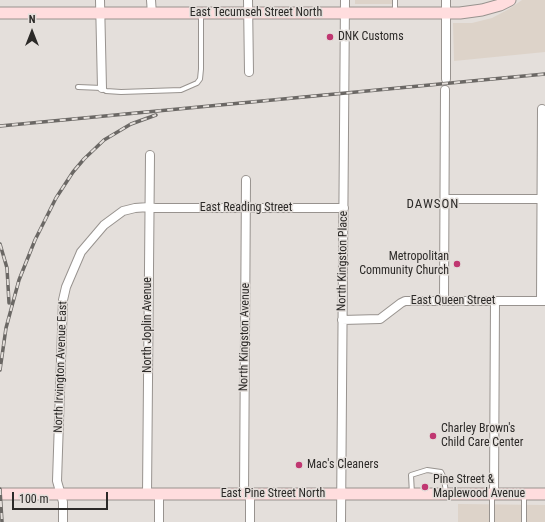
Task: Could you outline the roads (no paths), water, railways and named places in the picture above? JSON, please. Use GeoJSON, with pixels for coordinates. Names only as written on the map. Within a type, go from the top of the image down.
{"type":"FeatureCollection","features":[{"type":"Feature","properties":{"kind":"main road","name":"East Tecumseh Street North"},"geometry":{"type":"LineString","coordinates":[[0,13],[446,13],[482,10],[500,5],[510,0]]}},
{"type":"Feature","properties":{"kind":"main road","name":"East Pine Street North"},"geometry":{"type":"LineString","coordinates":[[0,494],[545,494]]}},
{"type":"Feature","properties":{"kind":"street"},"geometry":{"type":"LineString","coordinates":[[100,0],[102,88]]}},
{"type":"Feature","properties":{"kind":"street"},"geometry":{"type":"LineString","coordinates":[[151,0],[152,14]]}},
{"type":"Feature","properties":{"kind":"street"},"geometry":{"type":"LineString","coordinates":[[248,0],[249,72]]}},
{"type":"Feature","properties":{"kind":"street","name":"North Kingston Place"},"geometry":{"type":"LineString","coordinates":[[341,522],[345,0]]}},
{"type":"Feature","properties":{"kind":"street"},"geometry":{"type":"LineString","coordinates":[[446,0],[446,79]]}},
{"type":"Feature","properties":{"kind":"street"},"geometry":{"type":"LineString","coordinates":[[444,301],[445,90]]}},
{"type":"Feature","properties":{"kind":"street"},"geometry":{"type":"LineString","coordinates":[[542,110],[543,301]]}},
{"type":"Feature","properties":{"kind":"street","name":"North Joplin Avenue"},"geometry":{"type":"LineString","coordinates":[[150,155],[149,207],[153,494],[159,522]]}},
{"type":"Feature","properties":{"kind":"street","name":"North Kingston Avenue"},"geometry":{"type":"LineString","coordinates":[[246,180],[247,494],[250,522]]}},
{"type":"Feature","properties":{"kind":"street"},"geometry":{"type":"LineString","coordinates":[[445,199],[543,199]]}},
{"type":"Feature","properties":{"kind":"street","name":"East Reading Street"},"geometry":{"type":"LineString","coordinates":[[149,207],[344,208]]}},
{"type":"Feature","properties":{"kind":"street","name":"North Irvington Avenue East"},"geometry":{"type":"LineString","coordinates":[[63,522],[63,502],[57,483],[60,380],[66,287],[81,252],[104,225],[123,211],[149,207]]}},
{"type":"Feature","properties":{"kind":"street","name":"East Queen Street"},"geometry":{"type":"LineString","coordinates":[[342,320],[380,319],[404,301],[543,301]]}},
{"type":"Feature","properties":{"kind":"street"},"geometry":{"type":"LineString","coordinates":[[493,494],[495,301]]}},
{"type":"Feature","properties":{"kind":"lane"},"geometry":{"type":"LineString","coordinates":[[395,0],[395,12]]}},
{"type":"Feature","properties":{"kind":"lane"},"geometry":{"type":"LineString","coordinates":[[78,87],[102,88],[106,91],[121,92],[181,90],[196,83],[200,79],[201,69],[201,13]]}},
{"type":"Feature","properties":{"kind":"lane"},"geometry":{"type":"LineString","coordinates":[[412,494],[411,475],[427,470],[440,472],[444,478],[446,494]]}},
{"type":"Feature","properties":{"kind":"lane"},"geometry":{"type":"LineString","coordinates":[[492,522],[493,494]]}},
{"type":"Feature","properties":{"kind":"lane"},"geometry":{"type":"LineString","coordinates":[[524,494],[524,522]]}},
{"type":"Feature","properties":{"kind":"railway"},"geometry":{"type":"LineString","coordinates":[[0,126],[545,74]]}},
{"type":"Feature","properties":{"kind":"railway"},"geometry":{"type":"LineString","coordinates":[[0,370],[6,328],[19,280],[35,240],[56,198],[73,172],[104,140],[131,124],[156,115]]}},
{"type":"Feature","properties":{"kind":"railway"},"geometry":{"type":"LineString","coordinates":[[0,244],[7,268],[9,303]]}},
{"type":"Feature","properties":{"kind":"railway"},"geometry":{"type":"LineString","coordinates":[[0,489],[2,522]]}},
{"type":"Feature","properties":{"kind":"place","name":"DNK Customs"},"geometry":{"type":"Point","coordinates":[330,37]}},
{"type":"Feature","properties":{"kind":"place","name":"Metropolitan Community Church"},"geometry":{"type":"Point","coordinates":[457,264]}},
{"type":"Feature","properties":{"kind":"place","name":"Charley Brown's Child Care Center"},"geometry":{"type":"Point","coordinates":[433,436]}},
{"type":"Feature","properties":{"kind":"place","name":"Mac's Cleaners"},"geometry":{"type":"Point","coordinates":[299,465]}},
{"type":"Feature","properties":{"kind":"place","name":"Pine Street & Maplewood Avenue"},"geometry":{"type":"Point","coordinates":[425,487]}},
{"type":"Feature","properties":{"kind":"district","name":"DAWSON"},"geometry":{"type":"Point","coordinates":[433,205]}}]}
